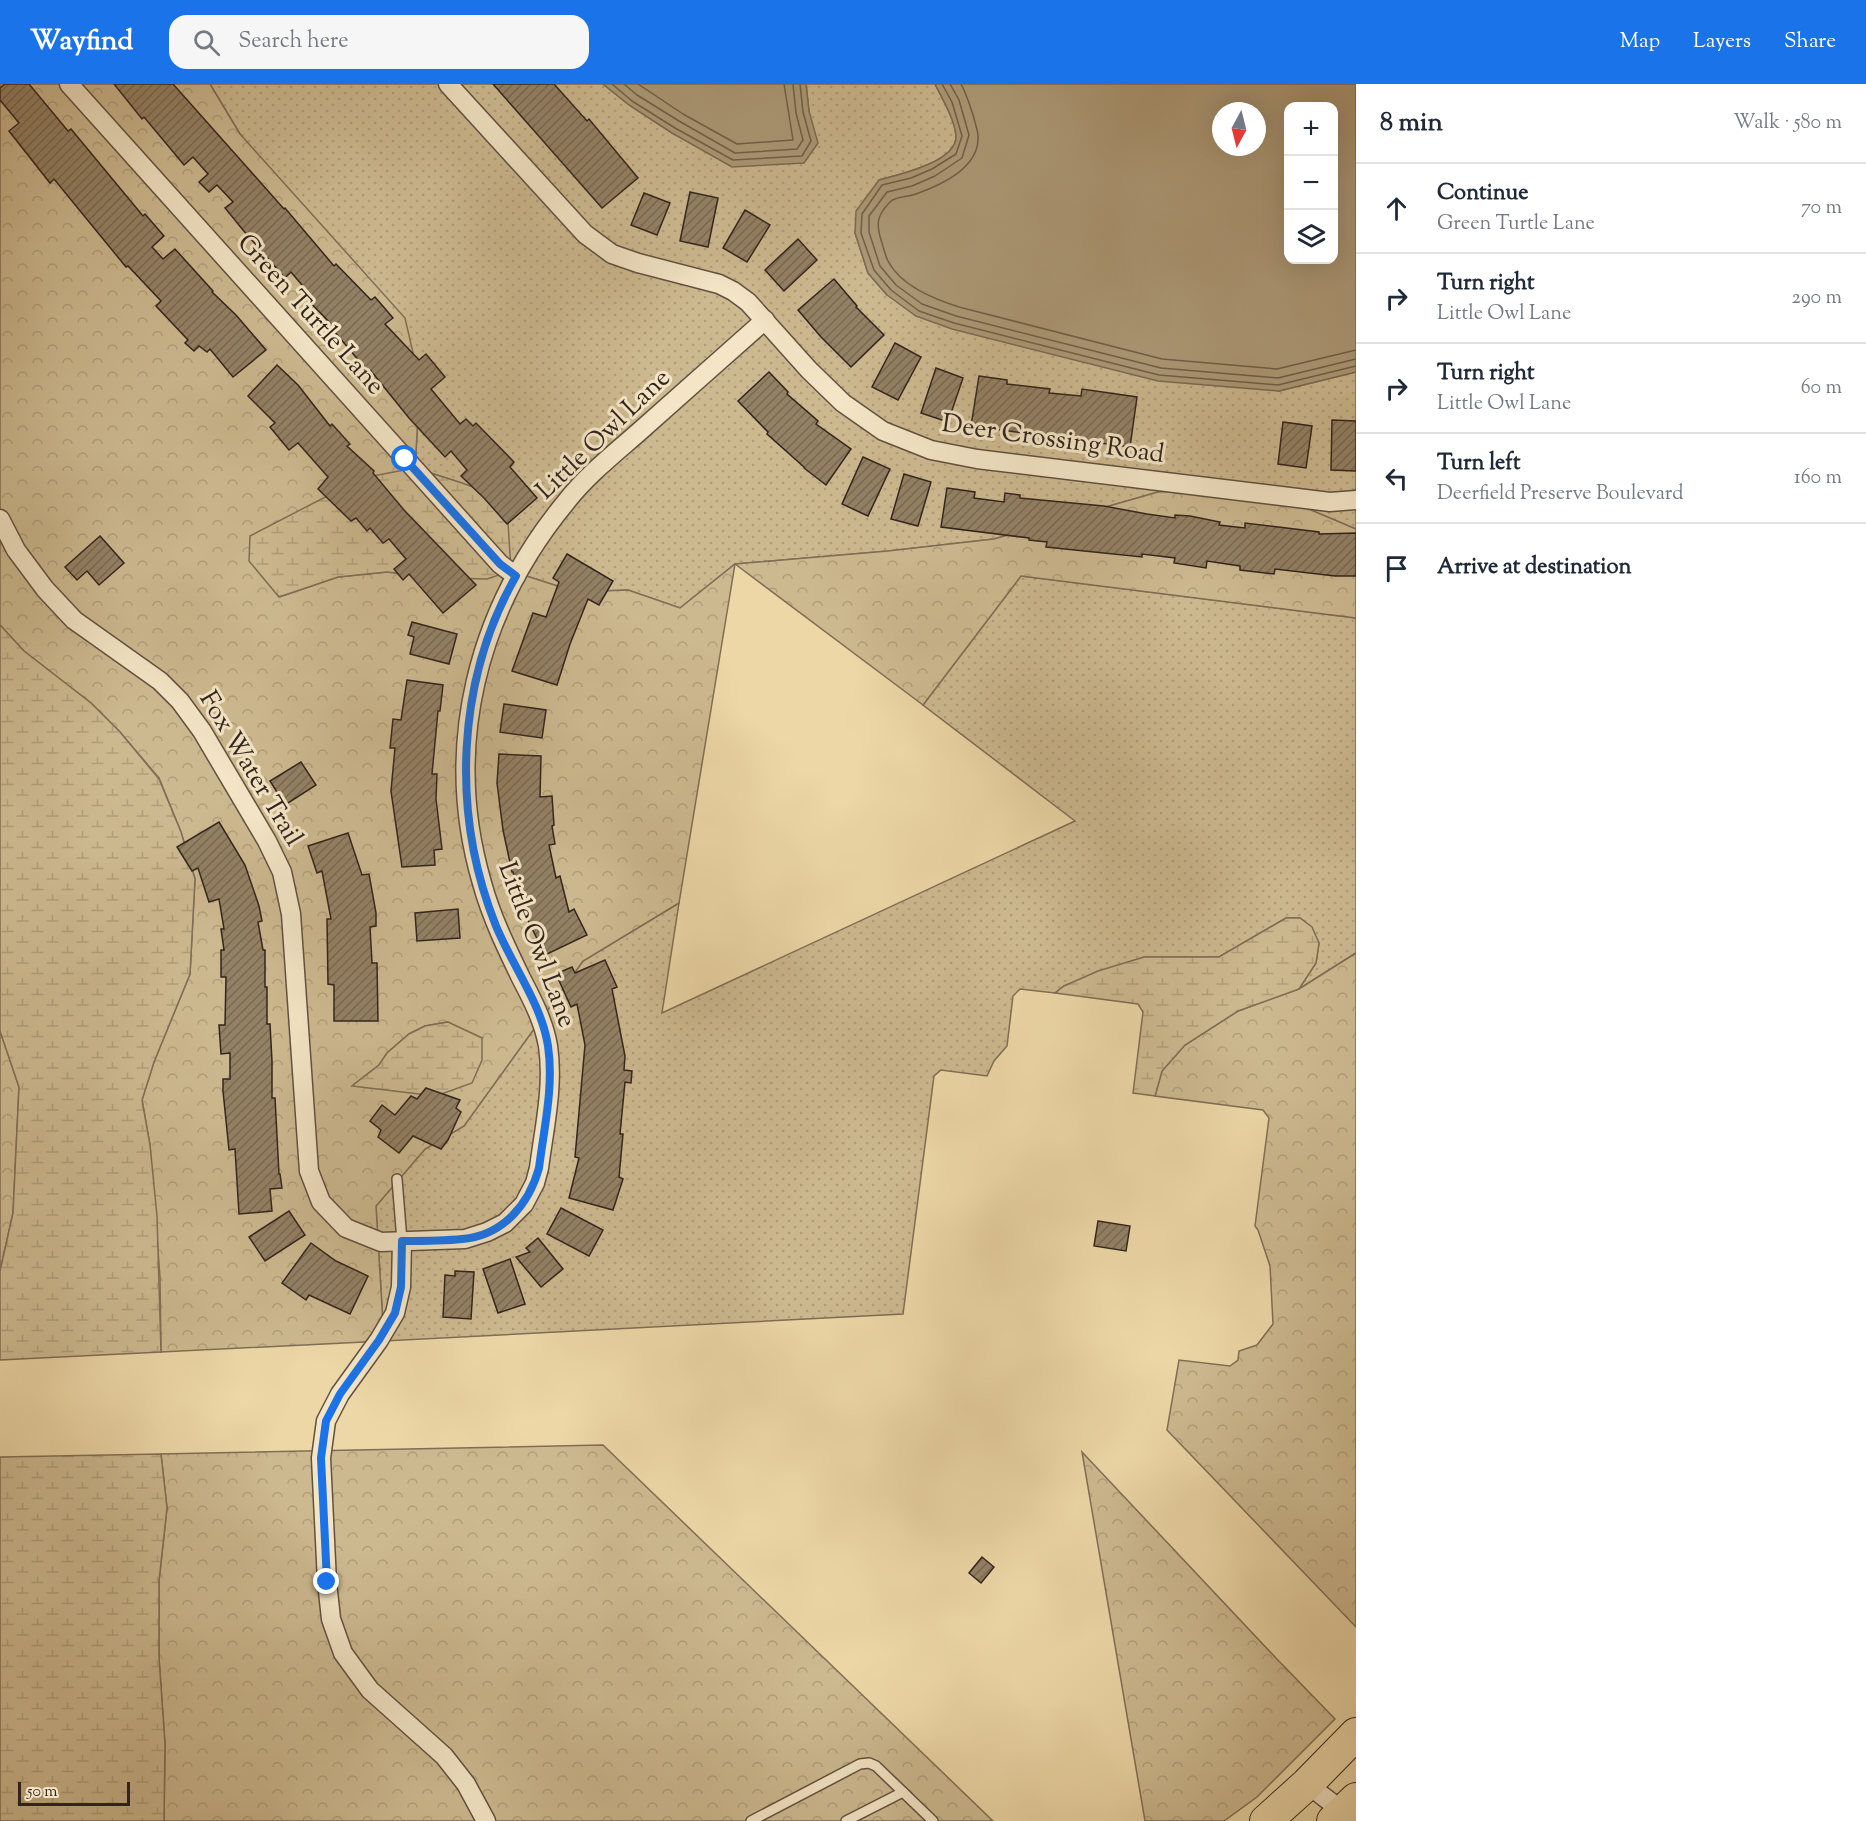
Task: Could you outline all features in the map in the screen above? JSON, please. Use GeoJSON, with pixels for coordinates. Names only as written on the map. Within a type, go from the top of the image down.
{"type":"FeatureCollection","features":[{"type":"Feature","properties":{"kind":"highway"},"geometry":{"type":"LineString","coordinates":[[1266,1821],[1307,1784],[1356,1734]]}},
{"type":"Feature","properties":{"kind":"street","name":"Green Turtle Lane"},"geometry":{"type":"LineString","coordinates":[[69,84],[500,564],[516,576]]}},
{"type":"Feature","properties":{"kind":"street","name":"Deer Crossing Road"},"geometry":{"type":"LineString","coordinates":[[448,84],[585,234],[612,254],[719,284],[748,302],[843,404],[883,431],[931,450],[977,459],[1330,502],[1356,501]]}},
{"type":"Feature","properties":{"kind":"street","name":"Little Owl Lane"},"geometry":{"type":"LineString","coordinates":[[402,1241],[465,1239],[487,1232],[505,1222],[524,1204],[535,1183],[539,1168],[550,1073],[548,1045],[541,1021],[496,926],[482,883],[469,830],[465,784],[466,740],[474,683],[504,596],[535,542],[567,500],[603,464],[765,320]]}},
{"type":"Feature","properties":{"kind":"street","name":"Fox Water Trail"},"geometry":{"type":"LineString","coordinates":[[0,519],[16,550],[45,589],[74,620],[160,681],[180,700],[202,731],[267,840],[282,872],[291,914],[309,1171],[321,1202],[346,1228],[381,1242],[402,1241]]}},
{"type":"Feature","properties":{"kind":"street"},"geometry":{"type":"LineString","coordinates":[[402,1241],[401,1287],[395,1313],[379,1340],[340,1394],[326,1421],[321,1458],[327,1582],[332,1619],[343,1653],[370,1690],[444,1756],[466,1784],[486,1821]]}},
{"type":"Feature","properties":{"kind":"street"},"geometry":{"type":"LineString","coordinates":[[1307,1784],[1347,1813]]}},
{"type":"Feature","properties":{"kind":"lane"},"geometry":{"type":"LineString","coordinates":[[397,1179],[402,1241]]}},
{"type":"Feature","properties":{"kind":"lane"},"geometry":{"type":"LineString","coordinates":[[751,1821],[764,1818],[860,1764],[869,1763],[876,1766],[933,1821]]}},
{"type":"Feature","properties":{"kind":"lane"},"geometry":{"type":"LineString","coordinates":[[846,1821],[903,1792]]}},
{"type":"Feature","properties":{"kind":"green space"},"geometry":{"type":"Polygon","coordinates":[[[0,84],[210,84],[240,134],[405,318],[420,383],[415,468],[279,597],[338,577],[387,572],[445,578],[511,571],[576,592],[628,590],[680,608],[735,564],[679,903],[583,961],[464,1126],[425,1149],[376,1206],[384,1341],[161,1352],[160,1277],[150,1145],[142,1100],[154,1062],[190,974],[195,879],[181,832],[159,778],[120,732],[91,703],[24,651],[0,625],[0,84]],[[447,1022],[425,1026],[409,1034],[387,1053],[379,1065],[353,1085],[482,1038],[447,1022]]]}},
{"type":"Feature","properties":{"kind":"green space"},"geometry":{"type":"Polygon","coordinates":[[[210,84],[603,84],[629,105],[672,133],[809,111],[806,84],[935,84],[953,123],[956,136],[954,145],[947,153],[925,166],[879,180],[855,233],[868,273],[887,295],[1279,391],[1356,372],[1356,529],[1292,502],[1240,488],[1158,492],[994,539],[735,564],[680,608],[628,590],[576,592],[511,571],[462,483],[415,468],[420,383],[240,134],[210,84]]]}},
{"type":"Feature","properties":{"kind":"green space"},"geometry":{"type":"Polygon","coordinates":[[[415,468],[495,495],[508,522],[511,571],[487,579],[445,578],[387,572],[338,577],[279,597],[249,561],[250,536],[362,478],[415,468]]]}},
{"type":"Feature","properties":{"kind":"green space"},"geometry":{"type":"Polygon","coordinates":[[[1240,488],[1292,502],[1356,529],[1356,618],[1021,576],[923,705],[735,564],[994,539],[1158,492],[1240,488]]]}},
{"type":"Feature","properties":{"kind":"green space"},"geometry":{"type":"Polygon","coordinates":[[[1021,576],[1356,618],[1356,953],[1299,989],[1316,963],[1319,943],[1311,927],[1300,918],[1286,918],[1219,957],[1144,957],[1064,986],[1055,993],[1020,989],[1013,996],[1007,1046],[994,1061],[987,1076],[941,1070],[934,1076],[903,1314],[384,1341],[376,1206],[425,1149],[464,1126],[583,961],[679,903],[662,1013],[1075,821],[923,705],[1021,576]]]}},
{"type":"Feature","properties":{"kind":"green space"},"geometry":{"type":"Polygon","coordinates":[[[0,625],[24,651],[91,703],[120,732],[159,779],[181,832],[195,879],[190,974],[154,1062],[142,1100],[150,1145],[157,1216],[161,1352],[0,1360],[0,1271],[13,1213],[19,1087],[0,1031],[0,625]]]}},
{"type":"Feature","properties":{"kind":"green space"},"geometry":{"type":"Polygon","coordinates":[[[1286,918],[1300,918],[1312,927],[1319,943],[1316,963],[1299,989],[1238,1011],[1185,1045],[1162,1071],[1155,1096],[1133,1093],[1143,1012],[1138,1004],[1055,993],[1064,986],[1098,971],[1144,957],[1219,957],[1286,918]]]}},
{"type":"Feature","properties":{"kind":"green space"},"geometry":{"type":"Polygon","coordinates":[[[1356,953],[1356,1627],[1167,1430],[1179,1360],[1230,1366],[1238,1360],[1239,1351],[1257,1345],[1273,1324],[1270,1266],[1255,1226],[1269,1118],[1263,1110],[1155,1096],[1162,1071],[1185,1045],[1238,1011],[1299,989],[1356,953]]]}},
{"type":"Feature","properties":{"kind":"green space"},"geometry":{"type":"Polygon","coordinates":[[[448,1022],[482,1038],[482,1060],[472,1083],[436,1096],[352,1086],[379,1065],[387,1053],[409,1034],[425,1026],[448,1022]]]}},
{"type":"Feature","properties":{"kind":"green space"},"geometry":{"type":"Polygon","coordinates":[[[0,1031],[19,1087],[13,1213],[0,1271],[0,1031]]]}},
{"type":"Feature","properties":{"kind":"green space"},"geometry":{"type":"Polygon","coordinates":[[[603,1445],[993,1821],[164,1821],[165,1744],[159,1658],[159,1581],[167,1508],[161,1454],[603,1445]]]}},
{"type":"Feature","properties":{"kind":"green space"},"geometry":{"type":"Polygon","coordinates":[[[1082,1452],[1335,1719],[1257,1797],[1224,1821],[1145,1821],[1082,1452]]]}},
{"type":"Feature","properties":{"kind":"green space"},"geometry":{"type":"Polygon","coordinates":[[[161,1454],[167,1508],[159,1581],[159,1658],[165,1744],[164,1821],[0,1821],[0,1457],[161,1454]]]}},
{"type":"Feature","properties":{"kind":"water"},"geometry":{"type":"Polygon","coordinates":[[[603,84],[806,84],[809,111],[818,143],[804,163],[732,167],[672,133],[629,105],[603,84]]]}},
{"type":"Feature","properties":{"kind":"water"},"geometry":{"type":"Polygon","coordinates":[[[935,84],[1356,84],[1356,372],[1279,391],[1158,381],[952,329],[916,316],[887,295],[868,273],[855,233],[856,211],[879,180],[925,166],[947,153],[954,145],[956,136],[948,109],[935,84]]]}},
{"type":"Feature","properties":{"kind":"building"},"geometry":{"type":"Polygon","coordinates":[[[5,84],[29,84],[68,131],[71,129],[143,216],[145,214],[164,236],[152,247],[163,259],[175,249],[266,350],[233,377],[210,349],[207,352],[199,346],[194,351],[185,343],[188,340],[156,306],[161,301],[128,266],[126,267],[54,179],[50,183],[9,131],[19,123],[0,100],[0,88],[5,84]]]}},
{"type":"Feature","properties":{"kind":"building"},"geometry":{"type":"Polygon","coordinates":[[[114,84],[173,84],[334,266],[336,264],[371,300],[375,297],[393,318],[385,324],[419,360],[426,354],[445,377],[431,389],[460,424],[466,419],[473,426],[476,423],[514,462],[510,467],[537,498],[507,524],[461,476],[467,470],[451,451],[445,457],[409,418],[371,371],[370,373],[360,362],[334,331],[336,329],[303,295],[307,291],[291,272],[285,278],[243,230],[225,208],[233,202],[217,185],[209,192],[199,182],[208,174],[193,157],[184,165],[114,84]]]}},
{"type":"Feature","properties":{"kind":"building"},"geometry":{"type":"Polygon","coordinates":[[[493,84],[554,84],[587,121],[589,119],[638,178],[602,208],[493,84]]]}},
{"type":"Feature","properties":{"kind":"building"},"geometry":{"type":"Polygon","coordinates":[[[690,192],[718,198],[708,247],[680,241],[690,192]]]}},
{"type":"Feature","properties":{"kind":"building"},"geometry":{"type":"Polygon","coordinates":[[[644,193],[670,203],[657,235],[631,225],[644,193]]]}},
{"type":"Feature","properties":{"kind":"building"},"geometry":{"type":"Polygon","coordinates":[[[745,210],[770,225],[747,262],[723,248],[745,210]]]}},
{"type":"Feature","properties":{"kind":"building"},"geometry":{"type":"Polygon","coordinates":[[[798,239],[817,260],[784,291],[765,270],[798,239]]]}},
{"type":"Feature","properties":{"kind":"building"},"geometry":{"type":"Polygon","coordinates":[[[834,279],[856,307],[884,335],[851,367],[798,310],[834,279]]]}},
{"type":"Feature","properties":{"kind":"building"},"geometry":{"type":"Polygon","coordinates":[[[895,343],[921,357],[898,400],[872,387],[895,343]]]}},
{"type":"Feature","properties":{"kind":"building"},"geometry":{"type":"Polygon","coordinates":[[[277,365],[298,385],[330,426],[332,424],[350,444],[347,446],[374,471],[373,473],[404,510],[476,585],[443,613],[409,574],[403,580],[394,569],[406,559],[389,539],[383,543],[370,528],[367,531],[356,518],[351,521],[318,489],[328,477],[298,443],[289,450],[270,427],[275,423],[248,396],[277,365]]]}},
{"type":"Feature","properties":{"kind":"building"},"geometry":{"type":"Polygon","coordinates":[[[936,368],[963,378],[948,422],[921,413],[936,368]]]}},
{"type":"Feature","properties":{"kind":"building"},"geometry":{"type":"Polygon","coordinates":[[[769,372],[788,392],[787,394],[818,421],[816,424],[851,449],[826,485],[767,434],[768,432],[738,401],[769,372]]]}},
{"type":"Feature","properties":{"kind":"building"},"geometry":{"type":"Polygon","coordinates":[[[979,376],[1007,380],[1007,384],[1050,389],[1049,393],[1081,396],[1082,389],[1137,397],[1130,447],[971,426],[979,376]]]}},
{"type":"Feature","properties":{"kind":"building"},"geometry":{"type":"Polygon","coordinates":[[[1332,420],[1356,421],[1356,471],[1331,470],[1332,420]]]}},
{"type":"Feature","properties":{"kind":"building"},"geometry":{"type":"Polygon","coordinates":[[[1283,422],[1312,426],[1306,468],[1278,464],[1283,422]]]}},
{"type":"Feature","properties":{"kind":"building"},"geometry":{"type":"Polygon","coordinates":[[[863,457],[890,469],[868,516],[842,504],[863,457]]]}},
{"type":"Feature","properties":{"kind":"building"},"geometry":{"type":"Polygon","coordinates":[[[904,474],[931,482],[918,526],[891,519],[904,474]]]}},
{"type":"Feature","properties":{"kind":"building"},"geometry":{"type":"Polygon","coordinates":[[[947,488],[975,492],[974,498],[1004,502],[1005,493],[1020,495],[1020,498],[1104,506],[1175,518],[1175,515],[1190,516],[1220,522],[1219,525],[1245,528],[1245,523],[1319,532],[1319,534],[1356,533],[1356,576],[1335,576],[1275,569],[1274,574],[1240,570],[1240,566],[1207,561],[1206,568],[1174,563],[1175,558],[1142,554],[1142,557],[1046,547],[1047,542],[1029,540],[1029,538],[941,527],[947,488]]]}},
{"type":"Feature","properties":{"kind":"building"},"geometry":{"type":"Polygon","coordinates":[[[100,536],[124,563],[99,585],[87,571],[77,580],[65,567],[100,536]]]}},
{"type":"Feature","properties":{"kind":"building"},"geometry":{"type":"Polygon","coordinates":[[[567,554],[613,581],[599,605],[588,599],[557,685],[512,671],[533,613],[546,617],[559,582],[553,578],[567,554]]]}},
{"type":"Feature","properties":{"kind":"building"},"geometry":{"type":"Polygon","coordinates":[[[412,622],[457,634],[449,664],[410,654],[414,637],[408,635],[412,622]]]}},
{"type":"Feature","properties":{"kind":"building"},"geometry":{"type":"Polygon","coordinates":[[[407,680],[443,685],[432,774],[437,774],[436,799],[442,849],[434,850],[435,865],[402,867],[391,791],[395,748],[390,748],[393,719],[401,720],[407,680]]]}},
{"type":"Feature","properties":{"kind":"building"},"geometry":{"type":"Polygon","coordinates":[[[504,704],[546,710],[542,738],[500,732],[504,704]]]}},
{"type":"Feature","properties":{"kind":"building"},"geometry":{"type":"Polygon","coordinates":[[[499,754],[541,756],[540,797],[552,796],[554,825],[552,826],[555,844],[549,845],[556,878],[560,876],[569,912],[574,909],[587,935],[545,955],[525,914],[512,872],[503,830],[497,783],[499,754]]]}},
{"type":"Feature","properties":{"kind":"building"},"geometry":{"type":"Polygon","coordinates":[[[301,762],[316,785],[285,805],[270,781],[301,762]]]}},
{"type":"Feature","properties":{"kind":"building"},"geometry":{"type":"Polygon","coordinates":[[[219,822],[245,865],[262,921],[258,922],[263,950],[265,950],[272,1098],[275,1098],[279,1174],[282,1188],[270,1189],[272,1211],[239,1214],[235,1149],[229,1150],[223,1091],[223,1079],[230,1079],[230,1053],[221,1054],[219,1025],[225,1025],[226,977],[221,977],[221,950],[224,950],[221,929],[224,929],[219,899],[209,902],[198,868],[192,871],[177,847],[219,822]]]}},
{"type":"Feature","properties":{"kind":"building"},"geometry":{"type":"Polygon","coordinates":[[[348,833],[362,875],[369,874],[376,913],[376,926],[370,927],[372,963],[377,963],[378,1021],[334,1021],[334,985],[328,984],[327,919],[331,919],[322,871],[317,873],[308,846],[348,833]]]}},
{"type":"Feature","properties":{"kind":"building"},"geometry":{"type":"Polygon","coordinates":[[[458,909],[460,938],[417,941],[415,913],[458,909]]]}},
{"type":"Feature","properties":{"kind":"building"},"geometry":{"type":"Polygon","coordinates":[[[605,960],[617,987],[612,989],[625,1056],[624,1070],[632,1071],[631,1083],[625,1082],[620,1134],[623,1134],[619,1177],[623,1179],[613,1210],[569,1198],[579,1158],[575,1157],[585,1045],[577,1004],[571,1007],[556,974],[572,967],[575,973],[605,960]]]}},
{"type":"Feature","properties":{"kind":"building"},"geometry":{"type":"Polygon","coordinates":[[[426,1088],[460,1100],[456,1108],[461,1112],[448,1140],[441,1149],[413,1136],[399,1153],[378,1137],[381,1130],[370,1121],[382,1105],[395,1115],[411,1096],[417,1099],[426,1088]]]}},
{"type":"Feature","properties":{"kind":"building"},"geometry":{"type":"Polygon","coordinates":[[[561,1208],[603,1230],[589,1256],[547,1234],[561,1208]]]}},
{"type":"Feature","properties":{"kind":"building"},"geometry":{"type":"Polygon","coordinates":[[[289,1211],[305,1235],[265,1261],[249,1237],[289,1211]]]}},
{"type":"Feature","properties":{"kind":"building"},"geometry":{"type":"Polygon","coordinates":[[[1098,1221],[1130,1226],[1126,1251],[1094,1246],[1098,1221]]]}},
{"type":"Feature","properties":{"kind":"building"},"geometry":{"type":"Polygon","coordinates":[[[538,1238],[563,1269],[541,1287],[516,1257],[530,1252],[526,1248],[538,1238]]]}},
{"type":"Feature","properties":{"kind":"building"},"geometry":{"type":"Polygon","coordinates":[[[311,1243],[336,1261],[368,1276],[350,1314],[309,1295],[306,1300],[282,1283],[311,1243]]]}},
{"type":"Feature","properties":{"kind":"building"},"geometry":{"type":"Polygon","coordinates":[[[510,1259],[525,1304],[498,1313],[483,1269],[510,1259]]]}},
{"type":"Feature","properties":{"kind":"building"},"geometry":{"type":"Polygon","coordinates":[[[455,1271],[474,1272],[471,1319],[443,1317],[445,1275],[455,1276],[455,1271]]]}},
{"type":"Feature","properties":{"kind":"building"},"geometry":{"type":"Polygon","coordinates":[[[982,1557],[994,1567],[981,1583],[969,1573],[982,1557]]]}},
{"type":"Feature","properties":{"kind":"route"},"geometry":{"type":"LineString","coordinates":[[327,1582],[321,1458],[326,1421],[340,1394],[379,1340],[395,1313],[401,1287],[402,1241],[465,1239],[487,1232],[505,1222],[524,1204],[535,1183],[539,1168],[550,1073],[548,1045],[541,1021],[496,926],[482,883],[469,830],[465,784],[466,740],[474,683],[504,596],[516,576],[500,564],[405,459]]}}]}
